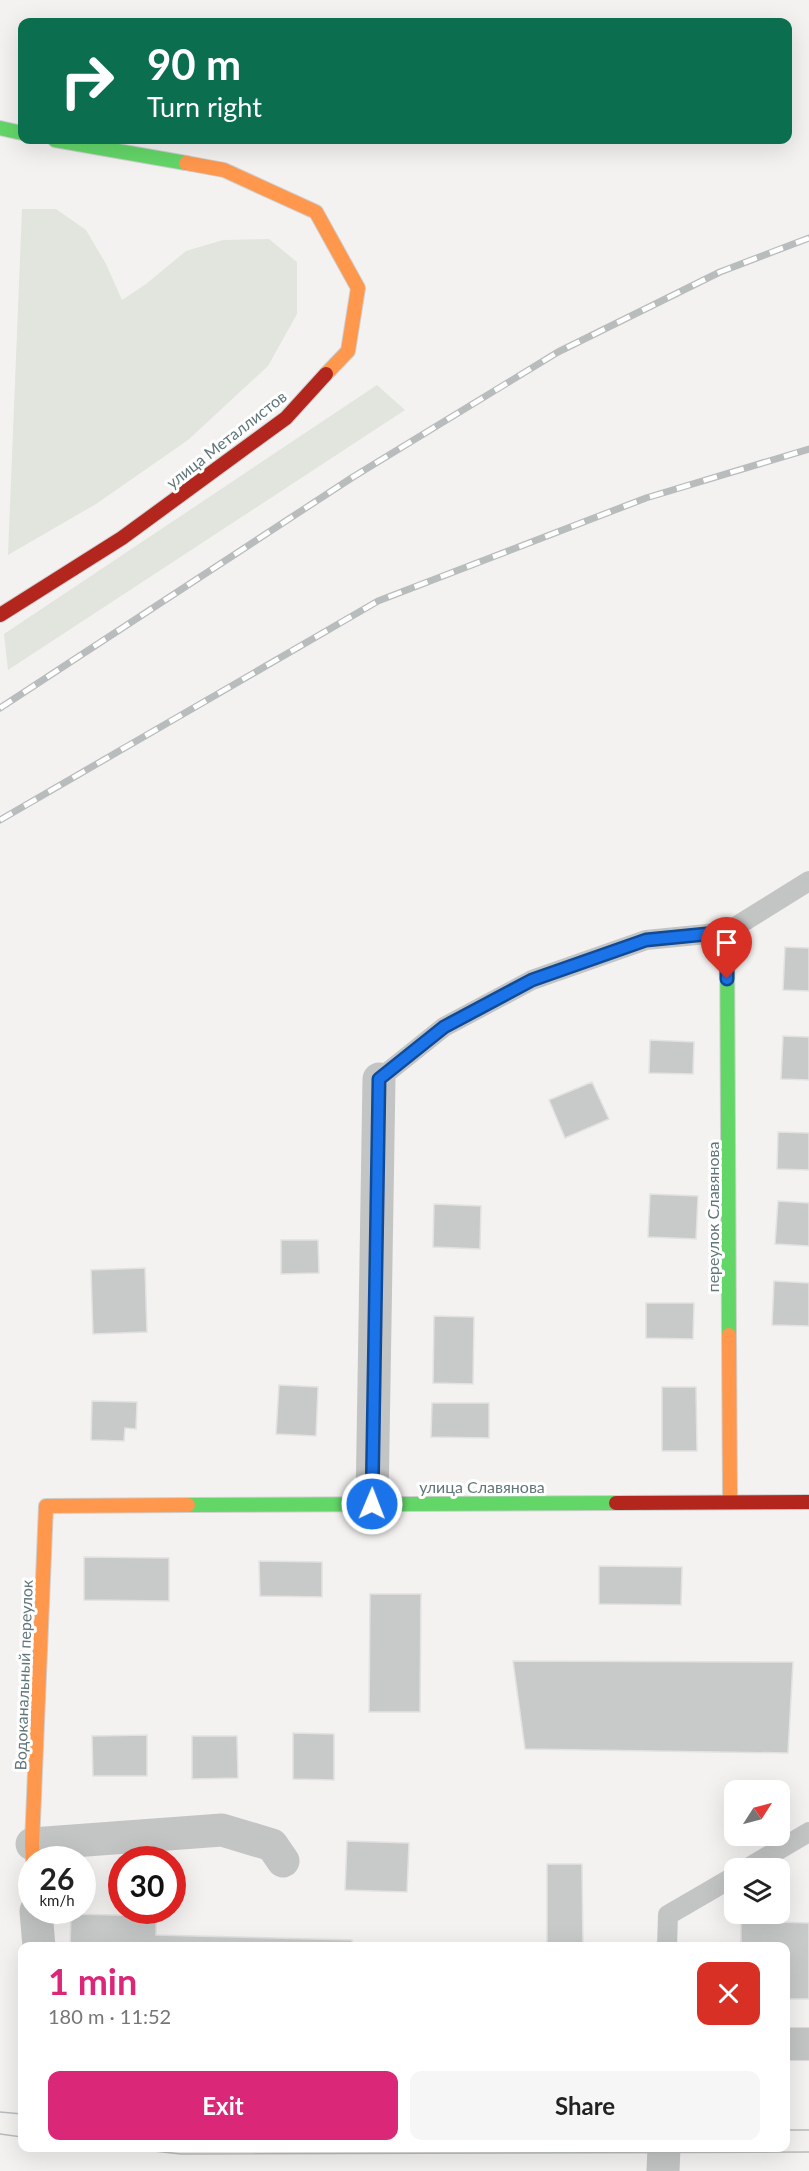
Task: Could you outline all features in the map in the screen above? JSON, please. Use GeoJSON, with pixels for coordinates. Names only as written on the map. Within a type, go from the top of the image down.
{"type":"FeatureCollection","features":[{"type":"Feature","properties":{"kind":"street"},"geometry":{"type":"LineString","coordinates":[[0,128],[18,132]]}},
{"type":"Feature","properties":{"kind":"street","name":"улица Металлистов"},"geometry":{"type":"LineString","coordinates":[[0,615],[122,538],[286,418],[348,351],[358,288],[316,212],[224,170],[78,144]]}},
{"type":"Feature","properties":{"kind":"street","name":"переулок Славянова"},"geometry":{"type":"LineString","coordinates":[[727,932],[730,1502]]}},
{"type":"Feature","properties":{"kind":"street"},"geometry":{"type":"LineString","coordinates":[[372,1504],[379,1079]]}},
{"type":"Feature","properties":{"kind":"street","name":"улица Славянова"},"geometry":{"type":"LineString","coordinates":[[46,1506],[809,1502]]}},
{"type":"Feature","properties":{"kind":"street","name":"Водоканальный переулок"},"geometry":{"type":"LineString","coordinates":[[32,1846],[46,1506]]}},
{"type":"Feature","properties":{"kind":"street"},"geometry":{"type":"LineString","coordinates":[[84,1846],[222,1830],[272,1845],[284,1861]]}},
{"type":"Feature","properties":{"kind":"street"},"geometry":{"type":"LineString","coordinates":[[37,1924],[39,1942]]}},
{"type":"Feature","properties":{"kind":"street"},"geometry":{"type":"LineString","coordinates":[[790,2044],[809,2044]]}},
{"type":"Feature","properties":{"kind":"street"},"geometry":{"type":"LineString","coordinates":[[663,2171],[664,2152]]}},
{"type":"Feature","properties":{"kind":"lane"},"geometry":{"type":"LineString","coordinates":[[379,1079],[444,1027],[532,980],[646,940],[727,932],[809,881]]}},
{"type":"Feature","properties":{"kind":"lane"},"geometry":{"type":"LineString","coordinates":[[765,1858],[809,1832]]}},
{"type":"Feature","properties":{"kind":"lane"},"geometry":{"type":"LineString","coordinates":[[667,1942],[668,1916],[724,1883]]}},
{"type":"Feature","properties":{"kind":"shaded area"},"geometry":{"type":"Polygon","coordinates":[[[22,209],[56,209],[86,230],[106,264],[122,300],[146,284],[186,251],[223,240],[269,239],[297,262],[297,314],[268,366],[188,440],[96,504],[8,555],[22,209]]]}},
{"type":"Feature","properties":{"kind":"shaded area"},"geometry":{"type":"Polygon","coordinates":[[[377,385],[405,410],[8,670],[4,634],[377,385]]]}},
{"type":"Feature","properties":{"kind":"building"},"geometry":{"type":"Polygon","coordinates":[[[785,947],[809,948],[809,991],[783,990],[785,947]]]}},
{"type":"Feature","properties":{"kind":"building"},"geometry":{"type":"Polygon","coordinates":[[[783,1036],[809,1037],[809,1080],[781,1079],[783,1036]]]}},
{"type":"Feature","properties":{"kind":"building"},"geometry":{"type":"Polygon","coordinates":[[[650,1040],[694,1042],[693,1074],[649,1073],[650,1040]]]}},
{"type":"Feature","properties":{"kind":"building"},"geometry":{"type":"Polygon","coordinates":[[[592,1082],[609,1119],[565,1138],[549,1100],[592,1082]]]}},
{"type":"Feature","properties":{"kind":"building"},"geometry":{"type":"Polygon","coordinates":[[[778,1132],[809,1133],[809,1170],[777,1169],[778,1132]]]}},
{"type":"Feature","properties":{"kind":"building"},"geometry":{"type":"Polygon","coordinates":[[[650,1194],[698,1196],[696,1239],[648,1237],[650,1194]]]}},
{"type":"Feature","properties":{"kind":"building"},"geometry":{"type":"Polygon","coordinates":[[[778,1201],[809,1203],[809,1246],[775,1244],[778,1201]]]}},
{"type":"Feature","properties":{"kind":"building"},"geometry":{"type":"Polygon","coordinates":[[[434,1204],[481,1206],[480,1249],[433,1247],[434,1204]]]}},
{"type":"Feature","properties":{"kind":"building"},"geometry":{"type":"Polygon","coordinates":[[[281,1240],[318,1240],[319,1273],[281,1274],[281,1240]]]}},
{"type":"Feature","properties":{"kind":"building"},"geometry":{"type":"Polygon","coordinates":[[[145,1268],[147,1332],[93,1334],[91,1270],[145,1268]]]}},
{"type":"Feature","properties":{"kind":"building"},"geometry":{"type":"Polygon","coordinates":[[[774,1281],[809,1283],[809,1326],[772,1325],[774,1281]]]}},
{"type":"Feature","properties":{"kind":"building"},"geometry":{"type":"Polygon","coordinates":[[[646,1303],[694,1303],[693,1339],[646,1338],[646,1303]]]}},
{"type":"Feature","properties":{"kind":"building"},"geometry":{"type":"Polygon","coordinates":[[[434,1316],[474,1317],[473,1384],[433,1383],[434,1316]]]}},
{"type":"Feature","properties":{"kind":"building"},"geometry":{"type":"Polygon","coordinates":[[[279,1385],[318,1387],[316,1436],[276,1434],[279,1385]]]}},
{"type":"Feature","properties":{"kind":"building"},"geometry":{"type":"Polygon","coordinates":[[[662,1387],[696,1387],[697,1451],[662,1451],[662,1387]]]}},
{"type":"Feature","properties":{"kind":"building"},"geometry":{"type":"Polygon","coordinates":[[[92,1401],[137,1402],[136,1429],[125,1428],[124,1441],[91,1440],[92,1401]]]}},
{"type":"Feature","properties":{"kind":"building"},"geometry":{"type":"Polygon","coordinates":[[[432,1403],[489,1403],[489,1438],[431,1437],[432,1403]]]}},
{"type":"Feature","properties":{"kind":"building"},"geometry":{"type":"Polygon","coordinates":[[[84,1557],[169,1558],[169,1601],[84,1600],[84,1557]]]}},
{"type":"Feature","properties":{"kind":"building"},"geometry":{"type":"Polygon","coordinates":[[[259,1561],[322,1562],[322,1597],[260,1596],[259,1561]]]}},
{"type":"Feature","properties":{"kind":"building"},"geometry":{"type":"Polygon","coordinates":[[[599,1566],[682,1567],[681,1605],[599,1604],[599,1566]]]}},
{"type":"Feature","properties":{"kind":"building"},"geometry":{"type":"Polygon","coordinates":[[[370,1594],[421,1594],[420,1712],[369,1712],[370,1594]]]}},
{"type":"Feature","properties":{"kind":"building"},"geometry":{"type":"Polygon","coordinates":[[[513,1661],[793,1662],[788,1753],[525,1749],[513,1661]]]}},
{"type":"Feature","properties":{"kind":"building"},"geometry":{"type":"Polygon","coordinates":[[[293,1733],[334,1734],[334,1780],[293,1779],[293,1733]]]}},
{"type":"Feature","properties":{"kind":"building"},"geometry":{"type":"Polygon","coordinates":[[[147,1735],[147,1776],[93,1776],[92,1736],[147,1735]]]}},
{"type":"Feature","properties":{"kind":"building"},"geometry":{"type":"Polygon","coordinates":[[[192,1736],[237,1736],[238,1778],[192,1779],[192,1736]]]}},
{"type":"Feature","properties":{"kind":"building"},"geometry":{"type":"Polygon","coordinates":[[[347,1841],[409,1843],[407,1892],[345,1890],[347,1841]]]}},
{"type":"Feature","properties":{"kind":"building"},"geometry":{"type":"Polygon","coordinates":[[[547,1864],[582,1864],[583,1942],[547,1942],[547,1864]]]}},
{"type":"Feature","properties":{"kind":"building"},"geometry":{"type":"Polygon","coordinates":[[[96,1915],[108,1915],[108,1924],[156,1924],[156,1935],[352,1940],[352,1942],[70,1942],[71,1924],[96,1924],[96,1915]]]}},
{"type":"Feature","properties":{"kind":"building"},"geometry":{"type":"Polygon","coordinates":[[[809,1923],[809,1999],[790,1999],[790,1942],[741,1942],[741,1924],[809,1923]]]}},
{"type":"Feature","properties":{"kind":"tram line"},"geometry":{"type":"LineString","coordinates":[[0,2112],[18,2114]]}},
{"type":"Feature","properties":{"kind":"tram line"},"geometry":{"type":"LineString","coordinates":[[790,2130],[809,2130]]}},
{"type":"Feature","properties":{"kind":"tram line"},"geometry":{"type":"LineString","coordinates":[[0,2134],[18,2136]]}},
{"type":"Feature","properties":{"kind":"tram line"},"geometry":{"type":"LineString","coordinates":[[163,2152],[181,2154],[809,2152]]}},
{"type":"Feature","properties":{"kind":"railway"},"geometry":{"type":"LineString","coordinates":[[0,708],[353,477],[558,352],[720,272],[809,238]]}},
{"type":"Feature","properties":{"kind":"railway"},"geometry":{"type":"LineString","coordinates":[[0,820],[378,601],[646,498],[809,449]]}},
{"type":"Feature","properties":{"kind":"traffic: fast"},"geometry":{"type":"LineString","coordinates":[[0,128],[18,132]]}},
{"type":"Feature","properties":{"kind":"traffic: fast"},"geometry":{"type":"LineString","coordinates":[[78,144],[186,163]]}},
{"type":"Feature","properties":{"kind":"traffic: fast"},"geometry":{"type":"LineString","coordinates":[[727,932],[729,1335]]}},
{"type":"Feature","properties":{"kind":"traffic: fast"},"geometry":{"type":"LineString","coordinates":[[188,1505],[616,1503]]}},
{"type":"Feature","properties":{"kind":"traffic: slow"},"geometry":{"type":"LineString","coordinates":[[186,163],[224,170],[316,212],[358,288],[348,351],[326,374]]}},
{"type":"Feature","properties":{"kind":"traffic: slow"},"geometry":{"type":"LineString","coordinates":[[729,1335],[730,1502]]}},
{"type":"Feature","properties":{"kind":"traffic: slow"},"geometry":{"type":"LineString","coordinates":[[32,1846],[46,1506],[188,1505]]}},
{"type":"Feature","properties":{"kind":"traffic: jam"},"geometry":{"type":"LineString","coordinates":[[0,615],[122,538],[286,418],[326,374]]}},
{"type":"Feature","properties":{"kind":"traffic: jam"},"geometry":{"type":"LineString","coordinates":[[616,1503],[809,1502]]}},
{"type":"Feature","properties":{"kind":"route"},"geometry":{"type":"LineString","coordinates":[[372,1504],[379,1079],[444,1027],[532,980],[646,940],[727,932],[727,979]]}}]}
